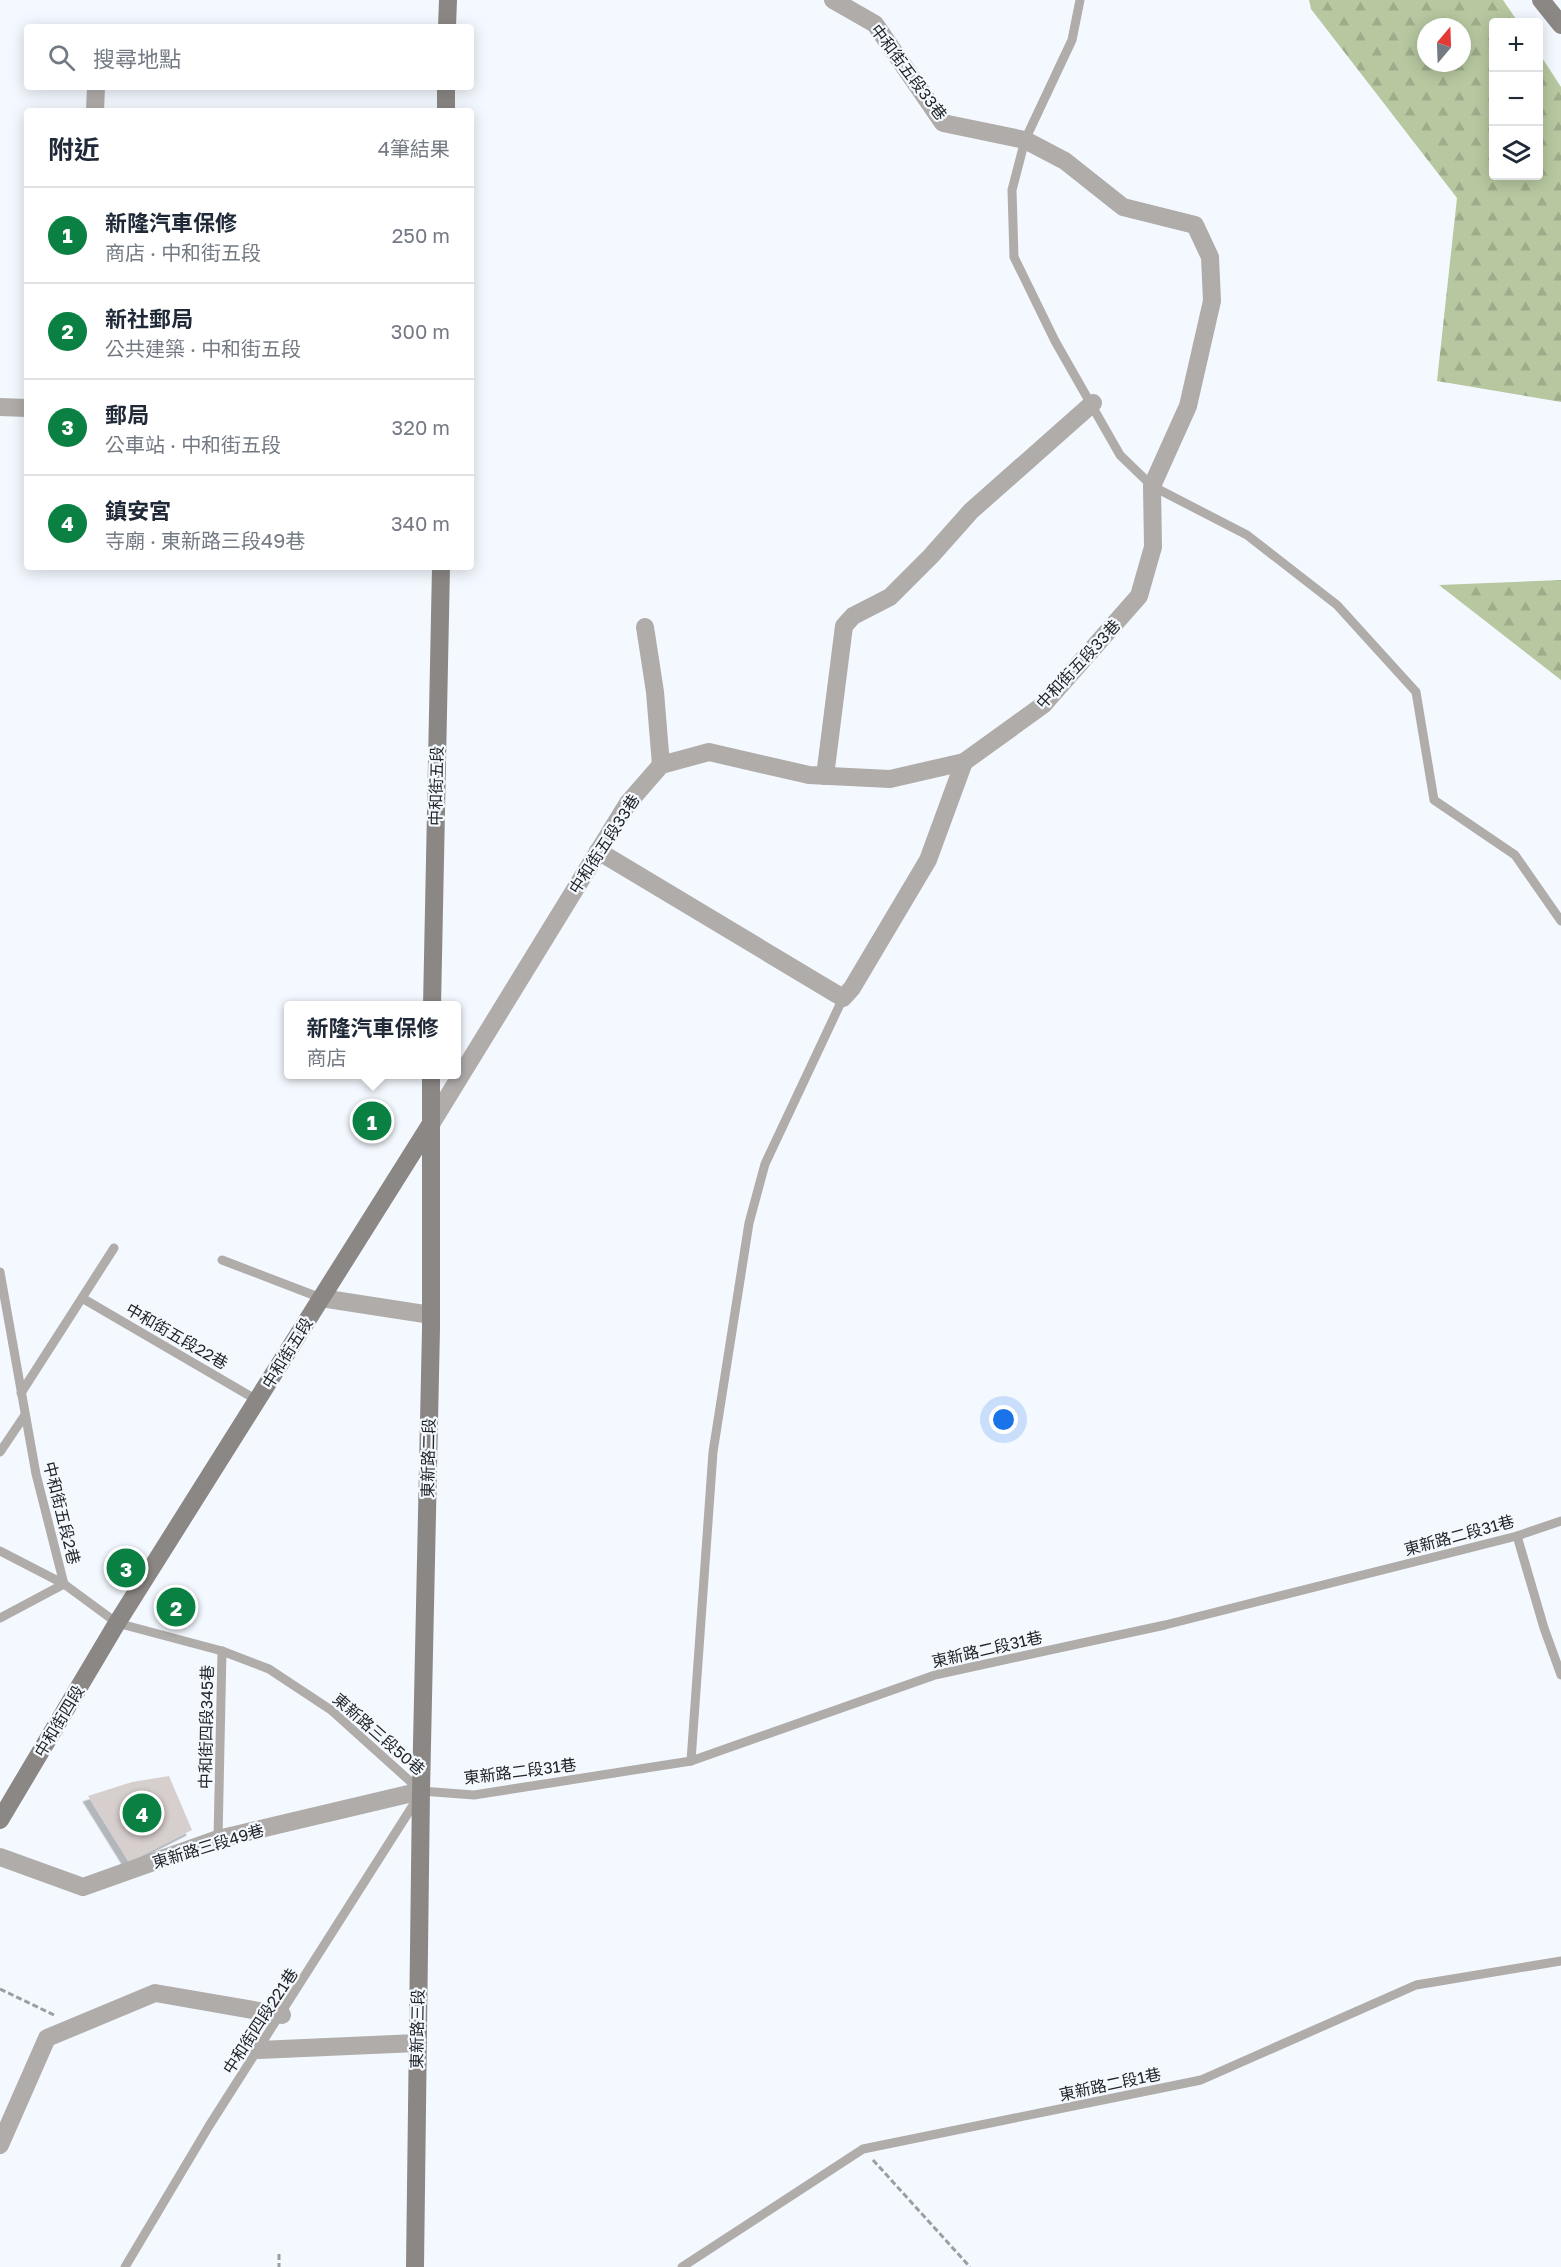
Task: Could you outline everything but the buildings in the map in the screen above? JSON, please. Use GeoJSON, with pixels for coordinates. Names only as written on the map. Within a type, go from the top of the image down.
{"type":"FeatureCollection","features":[{"type":"Feature","properties":{"kind":"main road"},"geometry":{"type":"LineString","coordinates":[[447,24],[448,0]]}},
{"type":"Feature","properties":{"kind":"main road"},"geometry":{"type":"LineString","coordinates":[[1540,0],[1561,25]]}},
{"type":"Feature","properties":{"kind":"main road"},"geometry":{"type":"LineString","coordinates":[[446,90],[446,108]]}},
{"type":"Feature","properties":{"kind":"main road","name":"中和街五段"},"geometry":{"type":"LineString","coordinates":[[432,1001],[441,570]]}},
{"type":"Feature","properties":{"kind":"main road"},"geometry":{"type":"LineString","coordinates":[[430,1124],[431,1079]]}},
{"type":"Feature","properties":{"kind":"main road","name":"中和街五段"},"geometry":{"type":"LineString","coordinates":[[117,1623],[430,1124]]}},
{"type":"Feature","properties":{"kind":"main road","name":"東新路二段"},"geometry":{"type":"LineString","coordinates":[[421,1791],[431,1315],[430,1124]]}},
{"type":"Feature","properties":{"kind":"main road","name":"中和街四段"},"geometry":{"type":"LineString","coordinates":[[0,1820],[117,1623]]}},
{"type":"Feature","properties":{"kind":"main road","name":"東新路三段"},"geometry":{"type":"LineString","coordinates":[[415,2267],[421,1791]]}},
{"type":"Feature","properties":{"kind":"street","name":"中和街五段33巷"},"geometry":{"type":"LineString","coordinates":[[461,1074],[627,803],[661,765],[709,752],[809,775],[890,779],[964,762],[1043,705],[1139,596],[1153,547],[1152,486],[1188,406],[1212,301],[1210,257],[1195,225],[1123,207],[1065,161],[1025,140],[943,123],[875,24],[833,0]]}},
{"type":"Feature","properties":{"kind":"street"},"geometry":{"type":"LineString","coordinates":[[95,108],[96,90]]}},
{"type":"Feature","properties":{"kind":"street"},"geometry":{"type":"LineString","coordinates":[[825,776],[844,626],[853,616],[890,597],[932,556],[971,511],[1093,403]]}},
{"type":"Feature","properties":{"kind":"street"},"geometry":{"type":"LineString","coordinates":[[0,407],[24,408]]}},
{"type":"Feature","properties":{"kind":"street"},"geometry":{"type":"LineString","coordinates":[[645,627],[655,692],[661,765]]}},
{"type":"Feature","properties":{"kind":"street"},"geometry":{"type":"LineString","coordinates":[[598,851],[843,998],[852,988],[927,860],[964,762]]}},
{"type":"Feature","properties":{"kind":"street","name":"中和街五段33巷"},"geometry":{"type":"LineString","coordinates":[[430,1124],[458,1079]]}},
{"type":"Feature","properties":{"kind":"street"},"geometry":{"type":"LineString","coordinates":[[321,1298],[431,1315]]}},
{"type":"Feature","properties":{"kind":"street","name":"東新路三段49巷"},"geometry":{"type":"LineString","coordinates":[[0,1857],[82,1887],[218,1839],[421,1791]]}},
{"type":"Feature","properties":{"kind":"street"},"geometry":{"type":"LineString","coordinates":[[0,2145],[48,2038],[155,1993],[282,2015]]}},
{"type":"Feature","properties":{"kind":"street"},"geometry":{"type":"LineString","coordinates":[[259,2050],[417,2043]]}},
{"type":"Feature","properties":{"kind":"lane"},"geometry":{"type":"LineString","coordinates":[[1080,0],[1072,40],[1025,140],[1012,190],[1014,257],[1056,341],[1093,403],[1120,455],[1152,486],[1247,535],[1337,605],[1416,692],[1434,800],[1515,855],[1561,921]]}},
{"type":"Feature","properties":{"kind":"lane"},"geometry":{"type":"LineString","coordinates":[[692,1761],[712,1452],[749,1223],[765,1164],[843,998]]}},
{"type":"Feature","properties":{"kind":"lane"},"geometry":{"type":"LineString","coordinates":[[21,1393],[114,1248]]}},
{"type":"Feature","properties":{"kind":"lane"},"geometry":{"type":"LineString","coordinates":[[222,1260],[321,1298]]}},
{"type":"Feature","properties":{"kind":"lane","name":"中和街五段2巷"},"geometry":{"type":"LineString","coordinates":[[0,1272],[36,1474],[64,1584]]}},
{"type":"Feature","properties":{"kind":"lane","name":"中和街五段22巷"},"geometry":{"type":"LineString","coordinates":[[82,1298],[257,1400]]}},
{"type":"Feature","properties":{"kind":"lane"},"geometry":{"type":"LineString","coordinates":[[0,1452],[25,1415]]}},
{"type":"Feature","properties":{"kind":"lane","name":"東新路二段31巷"},"geometry":{"type":"LineString","coordinates":[[421,1791],[474,1795],[692,1761],[935,1675],[1165,1625],[1517,1536],[1561,1521]]}},
{"type":"Feature","properties":{"kind":"lane"},"geometry":{"type":"LineString","coordinates":[[1517,1536],[1544,1628],[1561,1675]]}},
{"type":"Feature","properties":{"kind":"lane","name":"中和街五段2巷"},"geometry":{"type":"LineString","coordinates":[[0,1551],[64,1584]]}},
{"type":"Feature","properties":{"kind":"lane"},"geometry":{"type":"LineString","coordinates":[[0,1618],[64,1584],[117,1623]]}},
{"type":"Feature","properties":{"kind":"lane","name":"中和街四段345巷"},"geometry":{"type":"LineString","coordinates":[[117,1623],[222,1651],[218,1839]]}},
{"type":"Feature","properties":{"kind":"lane","name":"東新路三段50巷"},"geometry":{"type":"LineString","coordinates":[[222,1651],[269,1669],[331,1710],[421,1791]]}},
{"type":"Feature","properties":{"kind":"lane","name":"中和街四段221巷"},"geometry":{"type":"LineString","coordinates":[[125,2267],[209,2126],[282,2015],[421,1791]]}},
{"type":"Feature","properties":{"kind":"lane","name":"東新路二段1巷"},"geometry":{"type":"LineString","coordinates":[[682,2267],[863,2149],[1201,2080],[1416,1985],[1561,1961]]}},
{"type":"Feature","properties":{"kind":"path"},"geometry":{"type":"LineString","coordinates":[[0,1989],[78,2026]]}},
{"type":"Feature","properties":{"kind":"path"},"geometry":{"type":"LineString","coordinates":[[863,2149],[970,2267]]}},
{"type":"Feature","properties":{"kind":"path"},"geometry":{"type":"LineString","coordinates":[[279,2254],[279,2267]]}},
{"type":"Feature","properties":{"kind":"green space"},"geometry":{"type":"Polygon","coordinates":[[[1309,0],[1503,0],[1515,18],[1489,18],[1489,180],[1543,180],[1543,59],[1561,87],[1561,402],[1437,381],[1457,198],[1311,9],[1309,0]]]}},
{"type":"Feature","properties":{"kind":"green space"},"geometry":{"type":"Polygon","coordinates":[[[1561,580],[1561,680],[1439,585],[1561,580]]]}},
{"type":"Feature","properties":{"kind":"place","name":"新隆汽車保修"},"geometry":{"type":"Point","coordinates":[372,1121]}},
{"type":"Feature","properties":{"kind":"place","name":"郵局"},"geometry":{"type":"Point","coordinates":[126,1568]}},
{"type":"Feature","properties":{"kind":"place","name":"新社郵局"},"geometry":{"type":"Point","coordinates":[176,1607]}},
{"type":"Feature","properties":{"kind":"place","name":"鎮安宮"},"geometry":{"type":"Point","coordinates":[142,1813]}}]}
